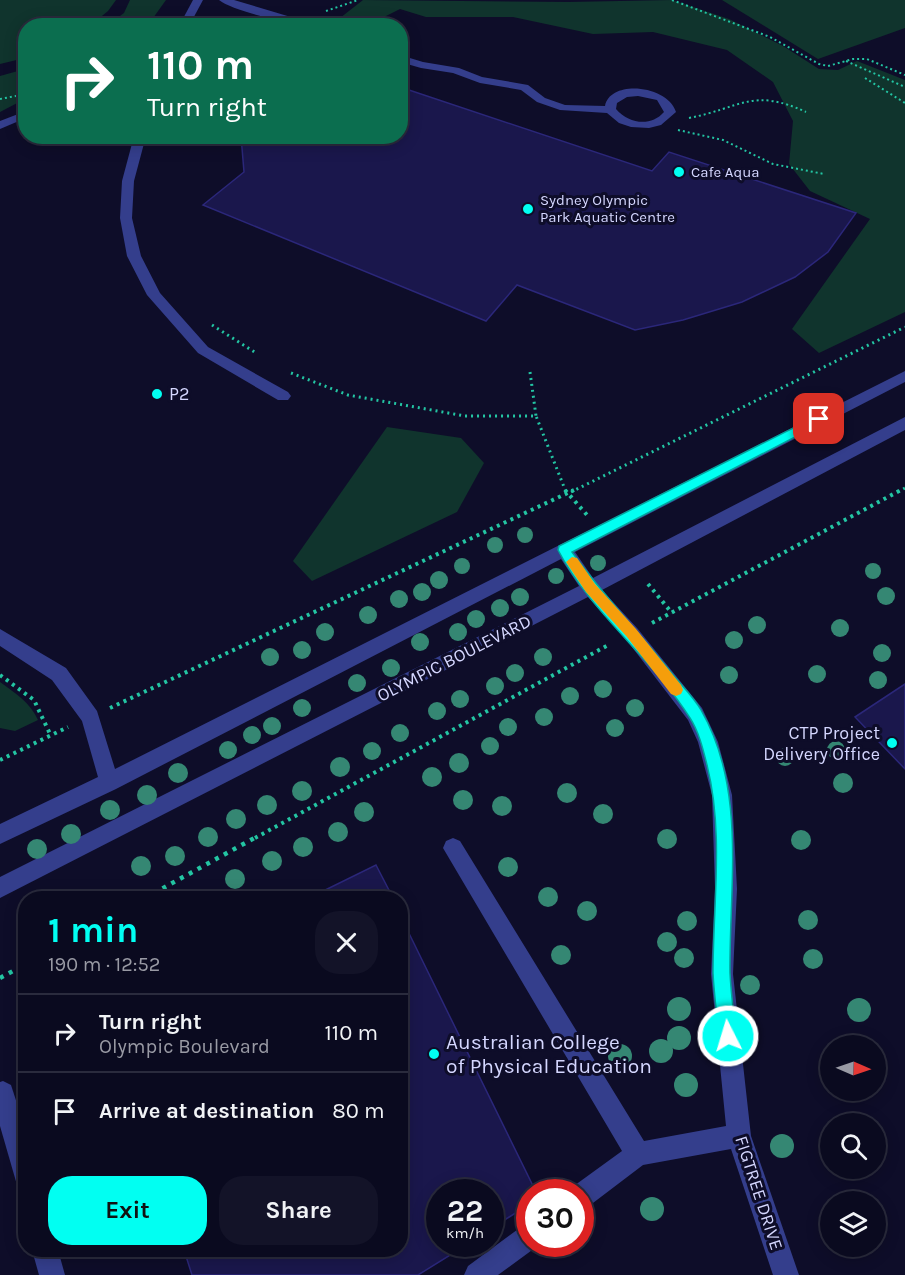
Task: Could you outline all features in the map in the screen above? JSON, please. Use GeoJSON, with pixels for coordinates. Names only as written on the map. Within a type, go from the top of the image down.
{"type":"FeatureCollection","features":[{"type":"Feature","properties":{"kind":"street"},"geometry":{"type":"LineString","coordinates":[[188,18],[198,0]]}},
{"type":"Feature","properties":{"kind":"street"},"geometry":{"type":"LineString","coordinates":[[224,0],[282,18]]}},
{"type":"Feature","properties":{"kind":"street"},"geometry":{"type":"LineString","coordinates":[[408,61],[455,70],[480,80],[524,87],[541,100],[564,108],[610,110],[616,117],[633,124],[643,125],[661,121],[670,112],[669,107],[659,97],[651,94],[623,94],[611,102],[610,110]]}},
{"type":"Feature","properties":{"kind":"street"},"geometry":{"type":"LineString","coordinates":[[0,125],[18,117]]}},
{"type":"Feature","properties":{"kind":"street"},"geometry":{"type":"LineString","coordinates":[[138,144],[128,181],[126,218],[134,256],[154,295],[203,350],[283,396]]}},
{"type":"Feature","properties":{"kind":"street"},"geometry":{"type":"LineString","coordinates":[[0,834],[109,782],[905,376]]}},
{"type":"Feature","properties":{"kind":"street","name":"OLYMPIC BOULEVARD"},"geometry":{"type":"LineString","coordinates":[[0,888],[590,588],[905,423]]}},
{"type":"Feature","properties":{"kind":"street","name":"FIGTREE DRIVE"},"geometry":{"type":"LineString","coordinates":[[564,550],[590,588],[631,633],[695,714],[708,742],[722,795],[726,889],[722,974],[739,1136],[786,1275]]}},
{"type":"Feature","properties":{"kind":"street"},"geometry":{"type":"LineString","coordinates":[[0,638],[59,674],[90,717],[109,782]]}},
{"type":"Feature","properties":{"kind":"street"},"geometry":{"type":"LineString","coordinates":[[453,848],[638,1154]]}},
{"type":"Feature","properties":{"kind":"street"},"geometry":{"type":"LineString","coordinates":[[3,1093],[18,1147]]}},
{"type":"Feature","properties":{"kind":"street"},"geometry":{"type":"LineString","coordinates":[[594,1187],[638,1154],[739,1136]]}},
{"type":"Feature","properties":{"kind":"street"},"geometry":{"type":"LineString","coordinates":[[477,1275],[516,1246]]}},
{"type":"Feature","properties":{"kind":"street"},"geometry":{"type":"LineString","coordinates":[[47,1257],[52,1275]]}},
{"type":"Feature","properties":{"kind":"path"},"geometry":{"type":"LineString","coordinates":[[672,0],[729,19],[786,44],[817,64],[836,66],[853,59],[873,60],[905,75]]}},
{"type":"Feature","properties":{"kind":"path"},"geometry":{"type":"LineString","coordinates":[[846,61],[905,87]]}},
{"type":"Feature","properties":{"kind":"path"},"geometry":{"type":"LineString","coordinates":[[865,78],[905,103]]}},
{"type":"Feature","properties":{"kind":"path"},"geometry":{"type":"LineString","coordinates":[[661,121],[695,117],[758,98],[788,102],[806,112]]}},
{"type":"Feature","properties":{"kind":"path"},"geometry":{"type":"LineString","coordinates":[[661,121],[679,132],[723,140],[773,164],[824,174]]}},
{"type":"Feature","properties":{"kind":"path"},"geometry":{"type":"LineString","coordinates":[[206,321],[261,357]]}},
{"type":"Feature","properties":{"kind":"path"},"geometry":{"type":"LineString","coordinates":[[0,760],[532,511],[566,492],[905,327]]}},
{"type":"Feature","properties":{"kind":"path"},"geometry":{"type":"LineString","coordinates":[[286,371],[348,395],[465,416],[536,416]]}},
{"type":"Feature","properties":{"kind":"path"},"geometry":{"type":"LineString","coordinates":[[530,372],[536,416],[566,492],[592,521]]}},
{"type":"Feature","properties":{"kind":"path"},"geometry":{"type":"LineString","coordinates":[[651,623],[905,488]]}},
{"type":"Feature","properties":{"kind":"path"},"geometry":{"type":"LineString","coordinates":[[646,582],[672,613]]}},
{"type":"Feature","properties":{"kind":"path"},"geometry":{"type":"LineString","coordinates":[[158,891],[612,643]]}},
{"type":"Feature","properties":{"kind":"path"},"geometry":{"type":"LineString","coordinates":[[0,675],[34,700],[51,736]]}},
{"type":"Feature","properties":{"kind":"path"},"geometry":{"type":"LineString","coordinates":[[0,978],[18,968]]}},
{"type":"Feature","properties":{"kind":"green space"},"geometry":{"type":"Polygon","coordinates":[[[0,0],[116,0],[100,18],[18,18],[18,60],[0,64],[0,0]]]}},
{"type":"Feature","properties":{"kind":"green space"},"geometry":{"type":"Polygon","coordinates":[[[130,0],[166,0],[153,18],[117,18],[124,13],[130,0]]]}},
{"type":"Feature","properties":{"kind":"green space"},"geometry":{"type":"Polygon","coordinates":[[[363,0],[568,2],[672,0],[729,19],[783,46],[819,69],[838,70],[857,61],[905,80],[905,312],[819,353],[792,329],[870,219],[810,191],[789,164],[793,121],[773,82],[727,50],[653,32],[593,34],[513,17],[426,17],[400,9],[382,18],[340,18],[363,0]]]}},
{"type":"Feature","properties":{"kind":"green space"},"geometry":{"type":"Polygon","coordinates":[[[722,0],[905,0],[905,28],[818,59],[722,0]]]}},
{"type":"Feature","properties":{"kind":"green space"},"geometry":{"type":"Polygon","coordinates":[[[18,71],[18,103],[0,112],[0,76],[18,71]]]}},
{"type":"Feature","properties":{"kind":"green space"},"geometry":{"type":"Polygon","coordinates":[[[387,427],[461,438],[484,463],[457,512],[312,581],[293,561],[387,427]]]}},
{"type":"Feature","properties":{"kind":"green space"},"geometry":{"type":"Polygon","coordinates":[[[0,682],[27,703],[38,720],[15,731],[0,728],[0,682]]]}},
{"type":"Feature","properties":{"kind":"building","name":"Sydney Olympic Park Aquatic Centre"},"geometry":{"type":"Polygon","coordinates":[[[408,90],[652,171],[669,152],[856,213],[828,252],[795,277],[742,302],[683,320],[635,330],[517,285],[486,321],[203,205],[244,172],[242,144],[408,144],[408,90]]]}},
{"type":"Feature","properties":{"kind":"building","name":"CTP Project Delivery Office"},"geometry":{"type":"Polygon","coordinates":[[[905,684],[905,769],[855,717],[905,684]]]}},
{"type":"Feature","properties":{"kind":"building"},"geometry":{"type":"Polygon","coordinates":[[[376,865],[389,891],[323,891],[376,865]]]}},
{"type":"Feature","properties":{"kind":"building","name":"Australian College of Physical Education"},"geometry":{"type":"Polygon","coordinates":[[[408,931],[530,1179],[516,1179],[516,1213],[504,1220],[504,1179],[426,1179],[426,1257],[447,1257],[418,1275],[192,1275],[186,1257],[408,1257],[408,931]]]}},
{"type":"Feature","properties":{"kind":"slow traffic"},"geometry":{"type":"LineString","coordinates":[[572,562],[590,588],[631,633],[676,690]]}},
{"type":"Feature","properties":{"kind":"place","name":"Cafe Aqua"},"geometry":{"type":"Point","coordinates":[679,172]}},
{"type":"Feature","properties":{"kind":"place","name":"Sydney Olympic Park Aquatic Centre"},"geometry":{"type":"Point","coordinates":[528,209]}},
{"type":"Feature","properties":{"kind":"place","name":"P2"},"geometry":{"type":"Point","coordinates":[157,394]}},
{"type":"Feature","properties":{"kind":"place","name":"CTP Project Delivery Office"},"geometry":{"type":"Point","coordinates":[892,743]}},
{"type":"Feature","properties":{"kind":"place","name":"Australian College of Physical Education"},"geometry":{"type":"Point","coordinates":[434,1054]}},
{"type":"Feature","properties":{"kind":"route"},"geometry":{"type":"LineString","coordinates":[[728,1036],[722,974],[726,889],[722,795],[708,742],[695,714],[631,633],[590,588],[564,550],[819,419]]}}]}
